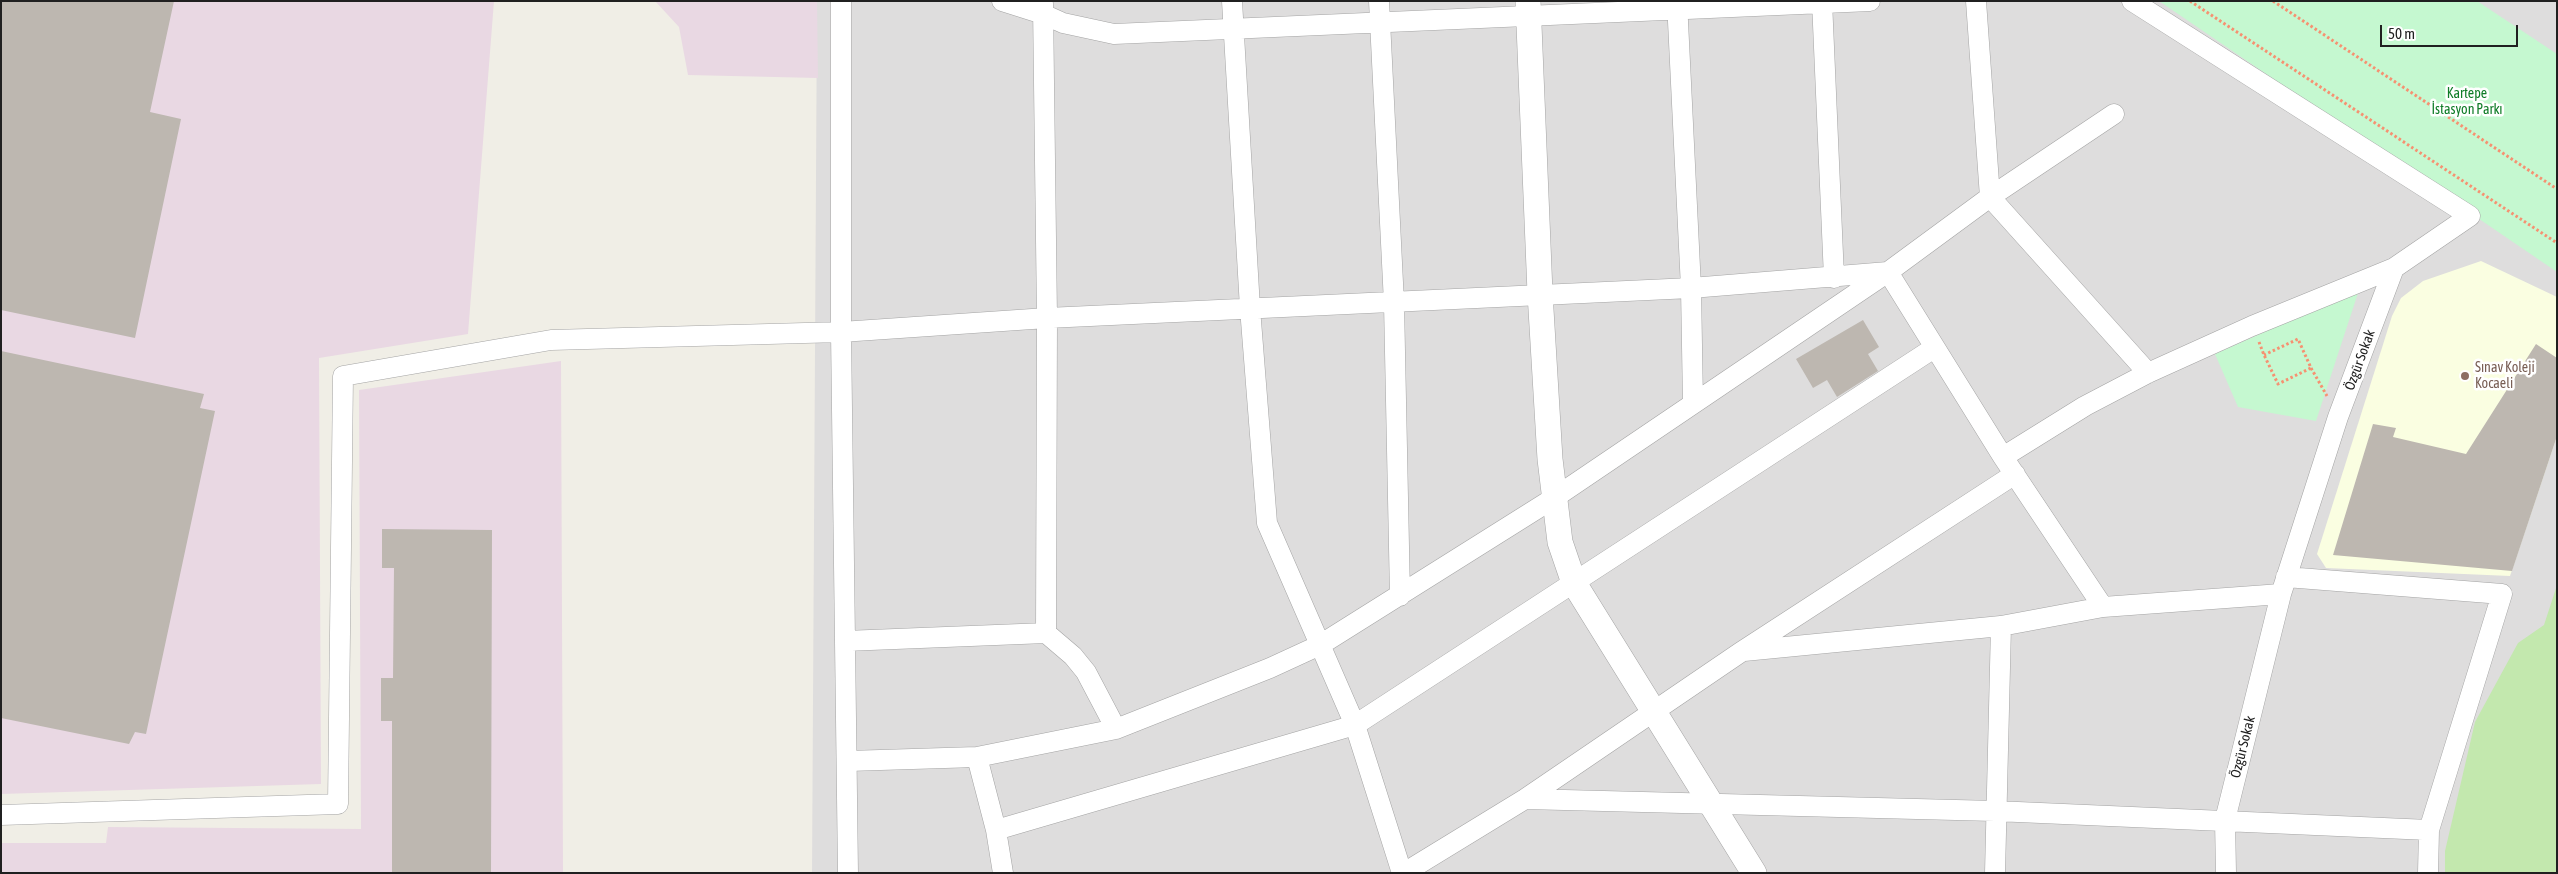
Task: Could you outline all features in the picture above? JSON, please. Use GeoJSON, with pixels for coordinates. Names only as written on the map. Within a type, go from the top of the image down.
{"type":"FeatureCollection","features":[{"type":"Feature","properties":{"kind":"street"},"geometry":{"type":"LineString","coordinates":[[841,1],[841,332],[848,873]]}},
{"type":"Feature","properties":{"kind":"street"},"geometry":{"type":"LineString","coordinates":[[1002,1],[1043,8],[1081,28],[1114,34],[1233,29],[1379,11],[1870,1]]}},
{"type":"Feature","properties":{"kind":"street"},"geometry":{"type":"LineString","coordinates":[[1232,1],[1250,308],[1266,523],[1355,725],[1403,873],[1525,799],[1741,652],[2015,474]]}},
{"type":"Feature","properties":{"kind":"street"},"geometry":{"type":"LineString","coordinates":[[1976,1],[1990,197],[2148,373]]}},
{"type":"Feature","properties":{"kind":"street"},"geometry":{"type":"LineString","coordinates":[[2003,457],[2085,406],[2148,373],[2252,326],[2394,268],[2470,216],[2132,1]]}},
{"type":"Feature","properties":{"kind":"street"},"geometry":{"type":"LineString","coordinates":[[1822,2],[1834,278]]}},
{"type":"Feature","properties":{"kind":"street"},"geometry":{"type":"LineString","coordinates":[[1677,6],[1691,288],[1693,403]]}},
{"type":"Feature","properties":{"kind":"street"},"geometry":{"type":"LineString","coordinates":[[1043,8],[1047,318],[1046,634]]}},
{"type":"Feature","properties":{"kind":"street"},"geometry":{"type":"LineString","coordinates":[[1528,8],[1540,294],[1550,459],[1560,542],[1574,583],[1652,712],[1754,873]]}},
{"type":"Feature","properties":{"kind":"street"},"geometry":{"type":"LineString","coordinates":[[1379,11],[1394,303],[1400,596]]}},
{"type":"Feature","properties":{"kind":"street"},"geometry":{"type":"LineString","coordinates":[[848,761],[977,757],[1116,729],[1270,668],[1320,645],[1554,498],[1888,272],[1990,197],[2114,114]]}},
{"type":"Feature","properties":{"kind":"street","name":"Özgür Sokak"},"geometry":{"type":"LineString","coordinates":[[2226,873],[2225,820],[2284,586],[2338,417],[2394,268]]}},
{"type":"Feature","properties":{"kind":"street"},"geometry":{"type":"LineString","coordinates":[[1,815],[338,804],[343,376],[551,340],[841,332],[1047,318],[1691,288],[1834,278],[1888,272]]}},
{"type":"Feature","properties":{"kind":"street"},"geometry":{"type":"LineString","coordinates":[[1888,272],[2003,457],[2104,607]]}},
{"type":"Feature","properties":{"kind":"street"},"geometry":{"type":"LineString","coordinates":[[996,830],[1355,725],[1934,348]]}},
{"type":"Feature","properties":{"kind":"street"},"geometry":{"type":"LineString","coordinates":[[1741,652],[2000,626],[2104,607],[2284,586],[2502,594],[2429,830],[2428,873]]}},
{"type":"Feature","properties":{"kind":"street"},"geometry":{"type":"LineString","coordinates":[[1995,873],[2000,626]]}},
{"type":"Feature","properties":{"kind":"street"},"geometry":{"type":"LineString","coordinates":[[845,642],[1046,634],[1073,656],[1086,672],[1116,729]]}},
{"type":"Feature","properties":{"kind":"street"},"geometry":{"type":"LineString","coordinates":[[977,757],[996,830],[1003,873]]}},
{"type":"Feature","properties":{"kind":"street"},"geometry":{"type":"LineString","coordinates":[[1525,799],[1995,811],[2429,830]]}},
{"type":"Feature","properties":{"kind":"path"},"geometry":{"type":"LineString","coordinates":[[2190,1],[2557,243]]}},
{"type":"Feature","properties":{"kind":"path"},"geometry":{"type":"LineString","coordinates":[[2273,1],[2557,190]]}},
{"type":"Feature","properties":{"kind":"path"},"geometry":{"type":"LineString","coordinates":[[2298,339],[2311,368],[2278,384],[2264,355],[2298,339]]}},
{"type":"Feature","properties":{"kind":"shaded area"},"geometry":{"type":"Polygon","coordinates":[[[1,1],[494,1],[468,334],[319,358],[321,784],[1,794],[1,1]]]}},
{"type":"Feature","properties":{"kind":"shaded area"},"geometry":{"type":"Polygon","coordinates":[[[655,1],[817,1],[818,78],[688,75],[679,27],[655,1]]]}},
{"type":"Feature","properties":{"kind":"shaded area"},"geometry":{"type":"Polygon","coordinates":[[[817,1],[2557,1],[2557,873],[812,873],[817,1]]]}},
{"type":"Feature","properties":{"kind":"shaded area","name":"Sınav Koleji Kocaeli"},"geometry":{"type":"Polygon","coordinates":[[[2481,261],[2557,297],[2557,436],[2510,576],[2326,568],[2317,554],[2392,316],[2401,298],[2423,281],[2481,261]]]}},
{"type":"Feature","properties":{"kind":"shaded area"},"geometry":{"type":"Polygon","coordinates":[[[561,361],[563,873],[1,873],[1,843],[106,843],[108,827],[361,829],[359,390],[561,361]]]}},
{"type":"Feature","properties":{"kind":"green space","name":"Kartepe İstasyon Parkı"},"geometry":{"type":"Polygon","coordinates":[[[2159,1],[2477,1],[2557,54],[2557,272],[2159,1]]]}},
{"type":"Feature","properties":{"kind":"green space"},"geometry":{"type":"Polygon","coordinates":[[[2359,290],[2316,421],[2238,407],[2215,354],[2359,290]]]}},
{"type":"Feature","properties":{"kind":"green space"},"geometry":{"type":"Polygon","coordinates":[[[2557,585],[2557,873],[2445,873],[2445,851],[2475,722],[2518,643],[2544,625],[2557,585]]]}},
{"type":"Feature","properties":{"kind":"building"},"geometry":{"type":"Polygon","coordinates":[[[1,1],[174,1],[150,112],[181,119],[135,338],[1,310],[1,1]]]}},
{"type":"Feature","properties":{"kind":"building"},"geometry":{"type":"Polygon","coordinates":[[[1863,320],[1879,347],[1868,354],[1878,371],[1837,397],[1827,380],[1813,388],[1796,359],[1863,320]]]}},
{"type":"Feature","properties":{"kind":"building"},"geometry":{"type":"Polygon","coordinates":[[[2536,344],[2557,358],[2557,436],[2512,571],[2333,555],[2373,424],[2396,428],[2393,437],[2466,454],[2536,344]]]}},
{"type":"Feature","properties":{"kind":"building"},"geometry":{"type":"Polygon","coordinates":[[[1,351],[204,394],[200,408],[215,411],[146,734],[135,732],[129,744],[1,718],[1,351]]]}},
{"type":"Feature","properties":{"kind":"building"},"geometry":{"type":"Polygon","coordinates":[[[382,529],[492,530],[491,873],[392,873],[392,721],[381,721],[381,678],[393,678],[394,568],[382,568],[382,529]]]}},
{"type":"Feature","properties":{"kind":"place","name":"Sınav Koleji Kocaeli"},"geometry":{"type":"Point","coordinates":[2465,376]}}]}
